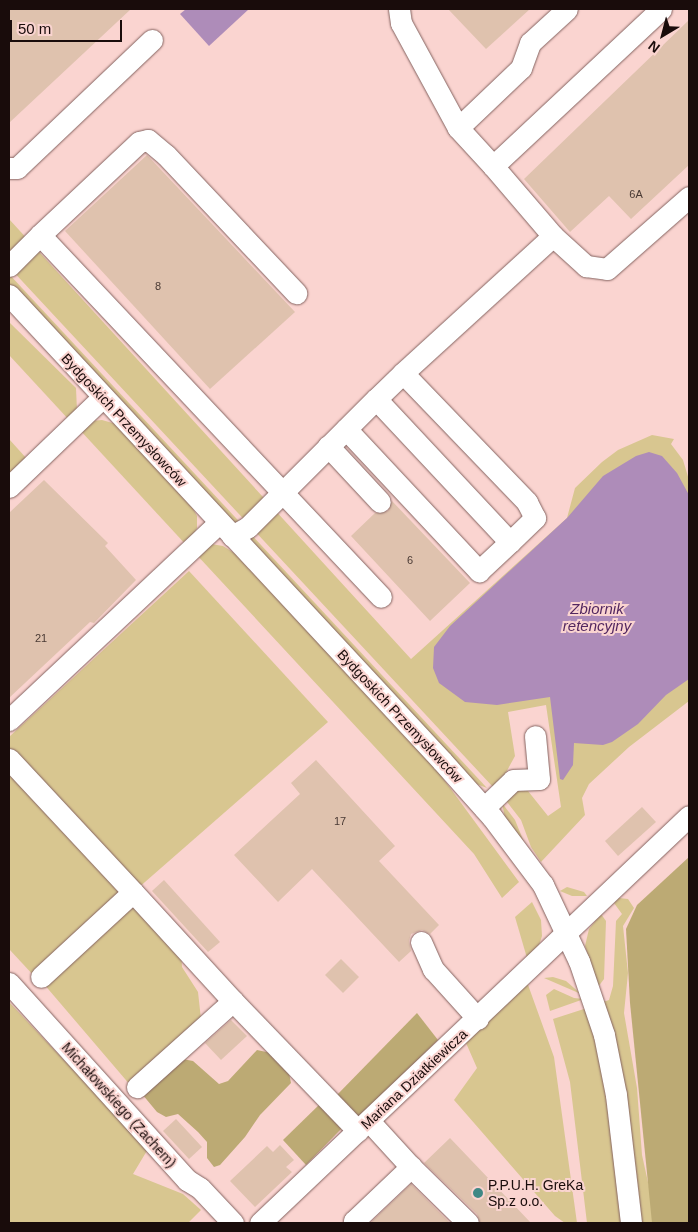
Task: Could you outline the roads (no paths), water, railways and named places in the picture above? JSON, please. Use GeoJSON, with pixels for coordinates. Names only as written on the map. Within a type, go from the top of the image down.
{"type":"FeatureCollection","features":[{"type":"Feature","properties":{"kind":"street"},"geometry":{"type":"LineString","coordinates":[[399,9],[401,23],[458,128],[553,236],[586,266],[607,269],[689,197]]}},
{"type":"Feature","properties":{"kind":"street"},"geometry":{"type":"LineString","coordinates":[[458,128],[521,68],[530,43],[567,9]]}},
{"type":"Feature","properties":{"kind":"street"},"geometry":{"type":"LineString","coordinates":[[493,166],[661,9]]}},
{"type":"Feature","properties":{"kind":"street"},"geometry":{"type":"LineString","coordinates":[[9,168],[16,168],[152,40]]}},
{"type":"Feature","properties":{"kind":"street"},"geometry":{"type":"LineString","coordinates":[[9,266],[139,142],[148,140],[166,155],[296,293]]}},
{"type":"Feature","properties":{"kind":"street"},"geometry":{"type":"LineString","coordinates":[[40,235],[280,494],[381,597]]}},
{"type":"Feature","properties":{"kind":"street"},"geometry":{"type":"LineString","coordinates":[[9,720],[226,530],[248,527],[403,373],[553,236]]}},
{"type":"Feature","properties":{"kind":"street","name":"Bydgoskich Przemysłowców"},"geometry":{"type":"LineString","coordinates":[[9,295],[484,808],[543,885],[567,934],[597,1009],[611,1064],[631,1223]]}},
{"type":"Feature","properties":{"kind":"street"},"geometry":{"type":"LineString","coordinates":[[346,429],[479,571],[535,518],[527,502],[403,373]]}},
{"type":"Feature","properties":{"kind":"street"},"geometry":{"type":"LineString","coordinates":[[9,487],[103,397]]}},
{"type":"Feature","properties":{"kind":"street"},"geometry":{"type":"LineString","coordinates":[[376,399],[510,542]]}},
{"type":"Feature","properties":{"kind":"street"},"geometry":{"type":"LineString","coordinates":[[328,446],[380,502]]}},
{"type":"Feature","properties":{"kind":"street"},"geometry":{"type":"LineString","coordinates":[[484,808],[513,780],[539,779],[535,736]]}},
{"type":"Feature","properties":{"kind":"street"},"geometry":{"type":"LineString","coordinates":[[9,759],[233,1001],[363,1126],[411,1166],[468,1223]]}},
{"type":"Feature","properties":{"kind":"street","name":"Mariana Dziatkiewicza"},"geometry":{"type":"LineString","coordinates":[[260,1223],[478,1019],[689,816]]}},
{"type":"Feature","properties":{"kind":"street"},"geometry":{"type":"LineString","coordinates":[[41,977],[133,892]]}},
{"type":"Feature","properties":{"kind":"street"},"geometry":{"type":"LineString","coordinates":[[422,942],[433,969],[478,1019]]}},
{"type":"Feature","properties":{"kind":"street","name":"Michałowskiego (Zachem)"},"geometry":{"type":"LineString","coordinates":[[9,983],[187,1180],[200,1188],[233,1223]]}},
{"type":"Feature","properties":{"kind":"street"},"geometry":{"type":"LineString","coordinates":[[137,1087],[233,1001]]}},
{"type":"Feature","properties":{"kind":"street"},"geometry":{"type":"LineString","coordinates":[[356,1223],[354,1221],[411,1166]]}},
{"type":"Feature","properties":{"kind":"water"},"geometry":{"type":"Polygon","coordinates":[[[186,9],[249,9],[209,46],[180,14],[186,9]]]}},
{"type":"Feature","properties":{"kind":"water","name":"Zbiornik retencyjny"},"geometry":{"type":"Polygon","coordinates":[[[649,452],[662,456],[677,473],[689,495],[689,679],[666,695],[638,724],[612,742],[603,745],[574,743],[573,765],[563,780],[560,779],[550,697],[497,705],[465,702],[439,683],[433,668],[434,647],[450,626],[567,518],[603,476],[636,456],[649,452]]]}},
{"type":"Feature","properties":{"kind":"place","name":"P.P.U.H. GreKa Sp.z o.o."},"geometry":{"type":"Point","coordinates":[478,1193]}}]}
